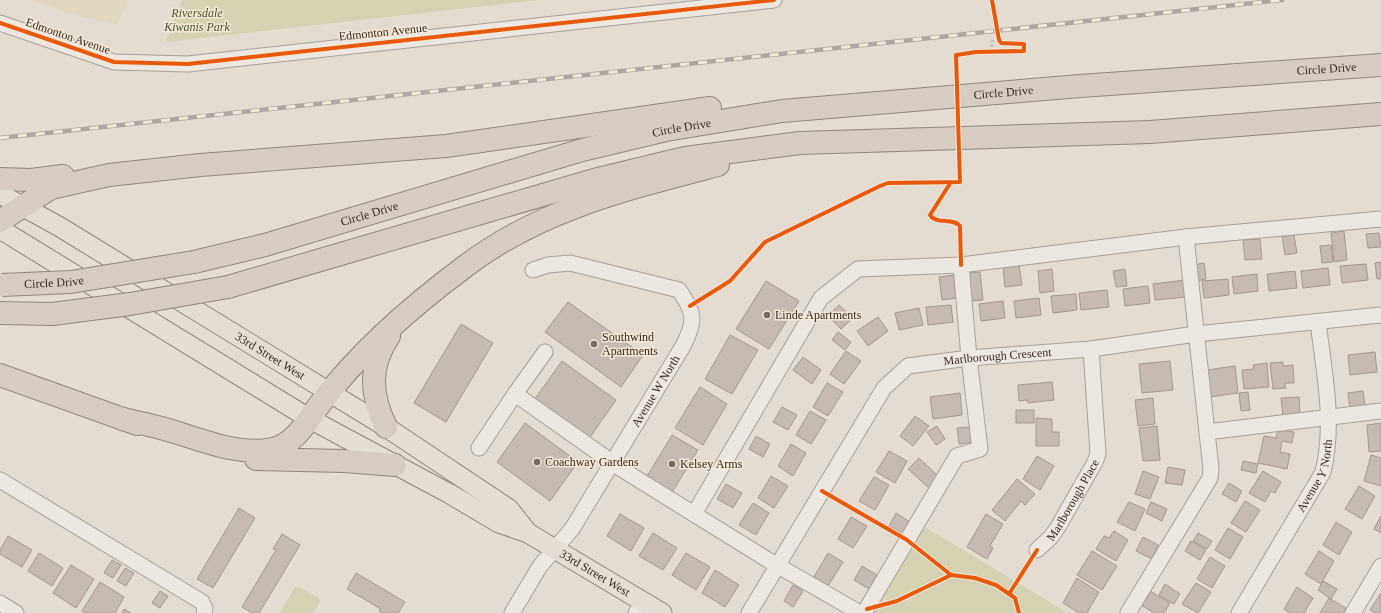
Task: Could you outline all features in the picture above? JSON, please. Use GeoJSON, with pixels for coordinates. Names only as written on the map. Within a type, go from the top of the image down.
{"type":"FeatureCollection","features":[{"type":"Feature","properties":{"kind":"highway","name":"Circle Drive"},"geometry":{"type":"LineString","coordinates":[[1,285],[71,282],[194,262],[265,245],[582,150],[666,130],[782,111],[1080,86],[1381,65]]}},
{"type":"Feature","properties":{"kind":"highway"},"geometry":{"type":"LineString","coordinates":[[0,221],[51,188],[109,175],[208,165],[446,146],[802,94],[1080,86]]}},
{"type":"Feature","properties":{"kind":"highway"},"geometry":{"type":"LineString","coordinates":[[0,313],[52,314],[138,303],[228,287],[594,180],[685,158],[800,143],[1150,132],[1381,114]]}},
{"type":"Feature","properties":{"kind":"highway"},"geometry":{"type":"LineString","coordinates":[[123,419],[158,427],[224,446],[262,450],[285,444],[296,436],[330,392],[369,350],[407,314],[485,253],[521,232],[559,214],[612,193],[800,143]]}},
{"type":"Feature","properties":{"kind":"highway"},"geometry":{"type":"LineString","coordinates":[[0,179],[31,180],[86,174],[109,175]]}},
{"type":"Feature","properties":{"kind":"highway"},"geometry":{"type":"LineString","coordinates":[[386,427],[375,400],[376,365],[385,342],[407,314]]}},
{"type":"Feature","properties":{"kind":"highway"},"geometry":{"type":"LineString","coordinates":[[0,375],[222,453],[281,461],[344,461],[395,465]]}},
{"type":"Feature","properties":{"kind":"main road","name":"33rd Street West"},"geometry":{"type":"LineString","coordinates":[[0,194],[386,427],[510,509],[528,533]]}},
{"type":"Feature","properties":{"kind":"main road","name":"33rd Street West"},"geometry":{"type":"LineString","coordinates":[[0,229],[310,419],[450,494],[499,523],[528,533],[556,549],[639,607],[662,613]]}},
{"type":"Feature","properties":{"kind":"street","name":"Edmonton Avenue"},"geometry":{"type":"LineString","coordinates":[[0,23],[114,62],[188,64],[774,0]]}},
{"type":"Feature","properties":{"kind":"street"},"geometry":{"type":"LineString","coordinates":[[694,514],[821,298],[858,268],[961,265],[1186,237],[1381,219]]}},
{"type":"Feature","properties":{"kind":"street"},"geometry":{"type":"LineString","coordinates":[[1128,613],[1208,482],[1211,468],[1186,237]]}},
{"type":"Feature","properties":{"kind":"street","name":"Avenue W North"},"geometry":{"type":"LineString","coordinates":[[512,613],[540,566],[570,532],[613,464],[689,335],[692,322],[690,306],[679,290],[578,265],[559,263],[533,270]]}},
{"type":"Feature","properties":{"kind":"street"},"geometry":{"type":"LineString","coordinates":[[864,613],[957,456],[980,449],[961,265]]}},
{"type":"Feature","properties":{"kind":"street","name":"Marlborough Crescent"},"geometry":{"type":"LineString","coordinates":[[749,613],[884,388],[908,366],[970,358],[1091,349],[1196,334],[1381,315]]}},
{"type":"Feature","properties":{"kind":"street","name":"Avenue Y North"},"geometry":{"type":"LineString","coordinates":[[1239,613],[1323,472],[1328,448],[1329,418],[1318,322]]}},
{"type":"Feature","properties":{"kind":"street","name":"Marlborough Place"},"geometry":{"type":"LineString","coordinates":[[1037,550],[1051,537],[1058,527],[1095,462],[1098,454],[1091,349]]}},
{"type":"Feature","properties":{"kind":"street"},"geometry":{"type":"LineString","coordinates":[[479,448],[545,352]]}},
{"type":"Feature","properties":{"kind":"street"},"geometry":{"type":"LineString","coordinates":[[515,394],[613,464],[778,565],[860,613]]}},
{"type":"Feature","properties":{"kind":"street"},"geometry":{"type":"LineString","coordinates":[[1207,432],[1381,412]]}},
{"type":"Feature","properties":{"kind":"street"},"geometry":{"type":"LineString","coordinates":[[0,480],[202,602],[205,608],[204,613]]}},
{"type":"Feature","properties":{"kind":"street"},"geometry":{"type":"LineString","coordinates":[[1353,613],[1381,566]]}},
{"type":"Feature","properties":{"kind":"street"},"geometry":{"type":"LineString","coordinates":[[0,603],[16,613]]}},
{"type":"Feature","properties":{"kind":"path"},"geometry":{"type":"LineString","coordinates":[[992,52],[992,41],[999,40]]}},
{"type":"Feature","properties":{"kind":"shaded area"},"geometry":{"type":"Polygon","coordinates":[[[31,0],[129,0],[117,25],[71,14],[31,0]]]}},
{"type":"Feature","properties":{"kind":"green space","name":"Riversdale Kiwanis Park"},"geometry":{"type":"Polygon","coordinates":[[[182,0],[539,0],[166,42],[182,0]]]}},
{"type":"Feature","properties":{"kind":"green space"},"geometry":{"type":"Polygon","coordinates":[[[920,524],[1068,613],[871,613],[920,524]]]}},
{"type":"Feature","properties":{"kind":"green space"},"geometry":{"type":"Polygon","coordinates":[[[295,587],[299,587],[319,598],[320,602],[313,613],[280,613],[295,587]]]}},
{"type":"Feature","properties":{"kind":"building"},"geometry":{"type":"Polygon","coordinates":[[[1344,231],[1347,260],[1334,262],[1331,233],[1344,231]]]}},
{"type":"Feature","properties":{"kind":"building"},"geometry":{"type":"Polygon","coordinates":[[[1379,233],[1381,247],[1368,248],[1366,234],[1379,233]]]}},
{"type":"Feature","properties":{"kind":"building"},"geometry":{"type":"Polygon","coordinates":[[[1294,235],[1297,253],[1285,255],[1282,236],[1294,235]]]}},
{"type":"Feature","properties":{"kind":"building"},"geometry":{"type":"Polygon","coordinates":[[[1260,239],[1262,259],[1245,260],[1243,240],[1260,239]]]}},
{"type":"Feature","properties":{"kind":"building"},"geometry":{"type":"Polygon","coordinates":[[[1331,245],[1333,262],[1322,263],[1320,246],[1331,245]]]}},
{"type":"Feature","properties":{"kind":"building"},"geometry":{"type":"Polygon","coordinates":[[[1381,262],[1381,279],[1377,279],[1375,263],[1381,262]]]}},
{"type":"Feature","properties":{"kind":"building"},"geometry":{"type":"Polygon","coordinates":[[[1204,263],[1206,279],[1196,281],[1194,265],[1204,263]]]}},
{"type":"Feature","properties":{"kind":"building"},"geometry":{"type":"Polygon","coordinates":[[[1366,264],[1368,280],[1342,283],[1340,266],[1366,264]]]}},
{"type":"Feature","properties":{"kind":"building"},"geometry":{"type":"Polygon","coordinates":[[[1019,265],[1022,285],[1005,287],[1003,267],[1019,265]]]}},
{"type":"Feature","properties":{"kind":"building"},"geometry":{"type":"Polygon","coordinates":[[[1328,268],[1330,285],[1303,288],[1301,271],[1328,268]]]}},
{"type":"Feature","properties":{"kind":"building"},"geometry":{"type":"Polygon","coordinates":[[[1052,269],[1054,291],[1040,293],[1038,271],[1052,269]]]}},
{"type":"Feature","properties":{"kind":"building"},"geometry":{"type":"Polygon","coordinates":[[[1125,269],[1127,286],[1116,287],[1113,271],[1125,269]]]}},
{"type":"Feature","properties":{"kind":"building"},"geometry":{"type":"Polygon","coordinates":[[[1295,271],[1297,288],[1269,291],[1267,274],[1295,271]]]}},
{"type":"Feature","properties":{"kind":"building"},"geometry":{"type":"Polygon","coordinates":[[[980,272],[983,300],[971,301],[968,273],[980,272]]]}},
{"type":"Feature","properties":{"kind":"building"},"geometry":{"type":"Polygon","coordinates":[[[1257,274],[1258,291],[1234,294],[1232,277],[1257,274]]]}},
{"type":"Feature","properties":{"kind":"building"},"geometry":{"type":"Polygon","coordinates":[[[954,275],[957,298],[942,300],[939,277],[954,275]]]}},
{"type":"Feature","properties":{"kind":"building"},"geometry":{"type":"Polygon","coordinates":[[[1228,279],[1229,295],[1204,298],[1202,281],[1228,279]]]}},
{"type":"Feature","properties":{"kind":"building"},"geometry":{"type":"Polygon","coordinates":[[[1185,280],[1187,297],[1155,300],[1153,284],[1185,280]]]}},
{"type":"Feature","properties":{"kind":"building","name":"Linde Apartments"},"geometry":{"type":"Polygon","coordinates":[[[766,281],[799,301],[769,349],[736,329],[766,281]]]}},
{"type":"Feature","properties":{"kind":"building"},"geometry":{"type":"Polygon","coordinates":[[[1148,286],[1150,303],[1125,306],[1123,289],[1148,286]]]}},
{"type":"Feature","properties":{"kind":"building"},"geometry":{"type":"Polygon","coordinates":[[[1107,290],[1109,307],[1081,310],[1079,293],[1107,290]]]}},
{"type":"Feature","properties":{"kind":"building"},"geometry":{"type":"Polygon","coordinates":[[[1076,294],[1077,310],[1053,313],[1051,296],[1076,294]]]}},
{"type":"Feature","properties":{"kind":"building"},"geometry":{"type":"Polygon","coordinates":[[[1039,298],[1041,315],[1016,318],[1014,301],[1039,298]]]}},
{"type":"Feature","properties":{"kind":"building"},"geometry":{"type":"Polygon","coordinates":[[[1003,301],[1005,318],[981,321],[979,304],[1003,301]]]}},
{"type":"Feature","properties":{"kind":"building","name":"Southwind Apartments"},"geometry":{"type":"Polygon","coordinates":[[[568,302],[643,355],[621,387],[545,332],[568,302]]]}},
{"type":"Feature","properties":{"kind":"building"},"geometry":{"type":"Polygon","coordinates":[[[839,305],[853,318],[841,329],[828,316],[839,305]]]}},
{"type":"Feature","properties":{"kind":"building"},"geometry":{"type":"Polygon","coordinates":[[[951,305],[953,322],[928,325],[926,307],[951,305]]]}},
{"type":"Feature","properties":{"kind":"building"},"geometry":{"type":"Polygon","coordinates":[[[919,308],[923,325],[899,330],[895,313],[919,308]]]}},
{"type":"Feature","properties":{"kind":"building"},"geometry":{"type":"Polygon","coordinates":[[[878,317],[888,331],[868,346],[857,331],[878,317]]]}},
{"type":"Feature","properties":{"kind":"building"},"geometry":{"type":"Polygon","coordinates":[[[461,324],[493,343],[446,422],[414,403],[461,324]]]}},
{"type":"Feature","properties":{"kind":"building"},"geometry":{"type":"Polygon","coordinates":[[[838,332],[851,342],[845,350],[832,340],[838,332]]]}},
{"type":"Feature","properties":{"kind":"building"},"geometry":{"type":"Polygon","coordinates":[[[730,335],[758,350],[732,394],[705,379],[730,335]]]}},
{"type":"Feature","properties":{"kind":"building"},"geometry":{"type":"Polygon","coordinates":[[[846,351],[861,361],[844,384],[830,374],[846,351]]]}},
{"type":"Feature","properties":{"kind":"building"},"geometry":{"type":"Polygon","coordinates":[[[1375,352],[1377,372],[1350,375],[1348,355],[1375,352]]]}},
{"type":"Feature","properties":{"kind":"building"},"geometry":{"type":"Polygon","coordinates":[[[803,357],[821,370],[812,384],[793,370],[803,357]]]}},
{"type":"Feature","properties":{"kind":"building"},"geometry":{"type":"Polygon","coordinates":[[[562,361],[616,400],[588,440],[534,400],[562,361]]]}},
{"type":"Feature","properties":{"kind":"building"},"geometry":{"type":"Polygon","coordinates":[[[1170,361],[1173,390],[1142,393],[1139,364],[1170,361]]]}},
{"type":"Feature","properties":{"kind":"building"},"geometry":{"type":"Polygon","coordinates":[[[1283,362],[1283,366],[1293,365],[1294,383],[1285,383],[1286,388],[1273,389],[1270,363],[1283,362]]]}},
{"type":"Feature","properties":{"kind":"building"},"geometry":{"type":"Polygon","coordinates":[[[1267,363],[1269,387],[1244,389],[1242,370],[1254,369],[1253,365],[1267,363]]]}},
{"type":"Feature","properties":{"kind":"building"},"geometry":{"type":"Polygon","coordinates":[[[1235,366],[1238,393],[1210,397],[1207,370],[1235,366]]]}},
{"type":"Feature","properties":{"kind":"building"},"geometry":{"type":"Polygon","coordinates":[[[1052,382],[1054,400],[1028,403],[1027,400],[1019,401],[1018,385],[1052,382]]]}},
{"type":"Feature","properties":{"kind":"building"},"geometry":{"type":"Polygon","coordinates":[[[827,383],[843,392],[828,416],[813,407],[827,383]]]}},
{"type":"Feature","properties":{"kind":"building"},"geometry":{"type":"Polygon","coordinates":[[[700,387],[727,404],[703,445],[675,428],[700,387]]]}},
{"type":"Feature","properties":{"kind":"building"},"geometry":{"type":"Polygon","coordinates":[[[1363,391],[1365,406],[1350,408],[1348,393],[1363,391]]]}},
{"type":"Feature","properties":{"kind":"building"},"geometry":{"type":"Polygon","coordinates":[[[1248,392],[1250,410],[1241,411],[1239,393],[1248,392]]]}},
{"type":"Feature","properties":{"kind":"building"},"geometry":{"type":"Polygon","coordinates":[[[960,393],[962,415],[933,419],[930,397],[960,393]]]}},
{"type":"Feature","properties":{"kind":"building"},"geometry":{"type":"Polygon","coordinates":[[[1299,397],[1300,414],[1283,416],[1281,398],[1299,397]]]}},
{"type":"Feature","properties":{"kind":"building"},"geometry":{"type":"Polygon","coordinates":[[[1153,398],[1155,424],[1138,426],[1135,400],[1153,398]]]}},
{"type":"Feature","properties":{"kind":"building"},"geometry":{"type":"Polygon","coordinates":[[[782,407],[797,415],[788,430],[773,422],[782,407]]]}},
{"type":"Feature","properties":{"kind":"building"},"geometry":{"type":"Polygon","coordinates":[[[1016,410],[1034,410],[1034,423],[1016,423],[1016,410]]]}},
{"type":"Feature","properties":{"kind":"building"},"geometry":{"type":"Polygon","coordinates":[[[810,411],[826,420],[811,444],[796,435],[810,411]]]}},
{"type":"Feature","properties":{"kind":"building"},"geometry":{"type":"Polygon","coordinates":[[[915,416],[929,426],[913,446],[900,436],[915,416]]]}},
{"type":"Feature","properties":{"kind":"building"},"geometry":{"type":"Polygon","coordinates":[[[1036,418],[1052,419],[1052,432],[1059,432],[1059,446],[1036,446],[1036,418]]]}},
{"type":"Feature","properties":{"kind":"building","name":"Coachway Gardens"},"geometry":{"type":"Polygon","coordinates":[[[525,423],[578,462],[550,501],[497,462],[525,423]]]}},
{"type":"Feature","properties":{"kind":"building"},"geometry":{"type":"Polygon","coordinates":[[[1381,423],[1381,451],[1369,452],[1367,425],[1381,423]]]}},
{"type":"Feature","properties":{"kind":"building"},"geometry":{"type":"Polygon","coordinates":[[[937,426],[945,439],[936,445],[927,432],[937,426]]]}},
{"type":"Feature","properties":{"kind":"building"},"geometry":{"type":"Polygon","coordinates":[[[1157,426],[1160,460],[1143,461],[1139,428],[1157,426]]]}},
{"type":"Feature","properties":{"kind":"building"},"geometry":{"type":"Polygon","coordinates":[[[971,427],[973,442],[959,444],[957,428],[971,427]]]}},
{"type":"Feature","properties":{"kind":"building"},"geometry":{"type":"Polygon","coordinates":[[[1278,429],[1294,432],[1292,443],[1282,441],[1280,452],[1290,454],[1287,469],[1258,463],[1264,436],[1276,438],[1278,429]]]}},
{"type":"Feature","properties":{"kind":"building","name":"Kelsey Arms"},"geometry":{"type":"Polygon","coordinates":[[[672,435],[698,450],[671,494],[646,478],[672,435]]]}},
{"type":"Feature","properties":{"kind":"building"},"geometry":{"type":"Polygon","coordinates":[[[756,436],[770,444],[763,457],[749,449],[756,436]]]}},
{"type":"Feature","properties":{"kind":"building"},"geometry":{"type":"Polygon","coordinates":[[[791,444],[806,453],[793,476],[778,466],[791,444]]]}},
{"type":"Feature","properties":{"kind":"building"},"geometry":{"type":"Polygon","coordinates":[[[889,451],[907,461],[895,483],[876,472],[889,451]]]}},
{"type":"Feature","properties":{"kind":"building"},"geometry":{"type":"Polygon","coordinates":[[[1371,455],[1381,458],[1381,486],[1364,481],[1371,455]]]}},
{"type":"Feature","properties":{"kind":"building"},"geometry":{"type":"Polygon","coordinates":[[[1037,456],[1054,466],[1040,490],[1023,479],[1037,456]]]}},
{"type":"Feature","properties":{"kind":"building"},"geometry":{"type":"Polygon","coordinates":[[[919,458],[938,476],[930,489],[908,469],[919,458]]]}},
{"type":"Feature","properties":{"kind":"building"},"geometry":{"type":"Polygon","coordinates":[[[1243,461],[1258,464],[1256,473],[1241,470],[1243,461]]]}},
{"type":"Feature","properties":{"kind":"building"},"geometry":{"type":"Polygon","coordinates":[[[1168,467],[1185,470],[1182,485],[1165,483],[1168,467]]]}},
{"type":"Feature","properties":{"kind":"building"},"geometry":{"type":"Polygon","coordinates":[[[1143,471],[1159,477],[1150,499],[1135,494],[1143,471]]]}},
{"type":"Feature","properties":{"kind":"building"},"geometry":{"type":"Polygon","coordinates":[[[1263,471],[1281,482],[1275,493],[1271,491],[1265,502],[1249,493],[1263,471]]]}},
{"type":"Feature","properties":{"kind":"building"},"geometry":{"type":"Polygon","coordinates":[[[771,476],[788,486],[774,508],[758,498],[771,476]]]}},
{"type":"Feature","properties":{"kind":"building"},"geometry":{"type":"Polygon","coordinates":[[[874,477],[889,485],[875,510],[859,501],[874,477]]]}},
{"type":"Feature","properties":{"kind":"building"},"geometry":{"type":"Polygon","coordinates":[[[1017,479],[1035,494],[1025,505],[1021,501],[1005,521],[992,510],[1017,479]]]}},
{"type":"Feature","properties":{"kind":"building"},"geometry":{"type":"Polygon","coordinates":[[[1229,483],[1242,491],[1236,502],[1222,494],[1229,483]]]}},
{"type":"Feature","properties":{"kind":"building"},"geometry":{"type":"Polygon","coordinates":[[[726,484],[742,493],[733,508],[717,499],[726,484]]]}},
{"type":"Feature","properties":{"kind":"building"},"geometry":{"type":"Polygon","coordinates":[[[1359,486],[1375,496],[1362,519],[1345,509],[1359,486]]]}},
{"type":"Feature","properties":{"kind":"building"},"geometry":{"type":"Polygon","coordinates":[[[1245,501],[1260,510],[1246,532],[1231,523],[1245,501]]]}},
{"type":"Feature","properties":{"kind":"building"},"geometry":{"type":"Polygon","coordinates":[[[1129,502],[1145,509],[1135,531],[1117,522],[1129,502]]]}},
{"type":"Feature","properties":{"kind":"building"},"geometry":{"type":"Polygon","coordinates":[[[1151,502],[1167,509],[1162,521],[1146,513],[1151,502]]]}},
{"type":"Feature","properties":{"kind":"building"},"geometry":{"type":"Polygon","coordinates":[[[753,503],[769,513],[756,535],[739,525],[753,503]]]}},
{"type":"Feature","properties":{"kind":"building"},"geometry":{"type":"Polygon","coordinates":[[[239,508],[255,518],[213,588],[197,579],[239,508]]]}},
{"type":"Feature","properties":{"kind":"building"},"geometry":{"type":"Polygon","coordinates":[[[896,513],[910,522],[903,534],[889,526],[896,513]]]}},
{"type":"Feature","properties":{"kind":"building"},"geometry":{"type":"Polygon","coordinates":[[[620,514],[644,528],[631,551],[607,536],[620,514]]]}},
{"type":"Feature","properties":{"kind":"building"},"geometry":{"type":"Polygon","coordinates":[[[986,514],[1003,524],[990,546],[993,548],[987,559],[967,547],[986,514]]]}},
{"type":"Feature","properties":{"kind":"building"},"geometry":{"type":"Polygon","coordinates":[[[1381,516],[1381,533],[1374,529],[1381,516]]]}},
{"type":"Feature","properties":{"kind":"building"},"geometry":{"type":"Polygon","coordinates":[[[851,517],[867,526],[853,548],[838,539],[851,517]]]}},
{"type":"Feature","properties":{"kind":"building"},"geometry":{"type":"Polygon","coordinates":[[[1336,522],[1352,532],[1339,555],[1323,545],[1336,522]]]}},
{"type":"Feature","properties":{"kind":"building"},"geometry":{"type":"Polygon","coordinates":[[[1228,528],[1243,537],[1230,559],[1215,550],[1228,528]]]}},
{"type":"Feature","properties":{"kind":"building"},"geometry":{"type":"Polygon","coordinates":[[[1114,531],[1128,540],[1116,561],[1096,549],[1104,536],[1109,538],[1114,531]]]}},
{"type":"Feature","properties":{"kind":"building"},"geometry":{"type":"Polygon","coordinates":[[[653,533],[677,548],[663,570],[639,556],[653,533]]]}},
{"type":"Feature","properties":{"kind":"building"},"geometry":{"type":"Polygon","coordinates":[[[1198,533],[1212,541],[1207,549],[1193,541],[1198,533]]]}},
{"type":"Feature","properties":{"kind":"building"},"geometry":{"type":"Polygon","coordinates":[[[282,534],[300,545],[259,613],[252,613],[242,607],[276,550],[273,549],[282,534]]]}},
{"type":"Feature","properties":{"kind":"building"},"geometry":{"type":"Polygon","coordinates":[[[8,536],[32,550],[22,567],[0,554],[0,550],[8,536]]]}},
{"type":"Feature","properties":{"kind":"building"},"geometry":{"type":"Polygon","coordinates":[[[1143,537],[1158,545],[1152,559],[1136,551],[1143,537]]]}},
{"type":"Feature","properties":{"kind":"building"},"geometry":{"type":"Polygon","coordinates":[[[1191,541],[1206,550],[1200,560],[1185,551],[1191,541]]]}},
{"type":"Feature","properties":{"kind":"building"},"geometry":{"type":"Polygon","coordinates":[[[1092,551],[1117,566],[1102,590],[1077,575],[1092,551]]]}},
{"type":"Feature","properties":{"kind":"building"},"geometry":{"type":"Polygon","coordinates":[[[1319,551],[1334,561],[1321,584],[1305,574],[1319,551]]]}},
{"type":"Feature","properties":{"kind":"building"},"geometry":{"type":"Polygon","coordinates":[[[39,553],[63,568],[52,586],[28,571],[39,553]]]}},
{"type":"Feature","properties":{"kind":"building"},"geometry":{"type":"Polygon","coordinates":[[[686,553],[710,567],[696,590],[672,575],[686,553]]]}},
{"type":"Feature","properties":{"kind":"building"},"geometry":{"type":"Polygon","coordinates":[[[828,553],[843,562],[828,586],[814,577],[828,553]]]}},
{"type":"Feature","properties":{"kind":"building"},"geometry":{"type":"Polygon","coordinates":[[[1210,557],[1225,566],[1212,588],[1197,579],[1210,557]]]}},
{"type":"Feature","properties":{"kind":"building"},"geometry":{"type":"Polygon","coordinates":[[[112,560],[121,565],[113,578],[104,573],[112,560]]]}},
{"type":"Feature","properties":{"kind":"building"},"geometry":{"type":"Polygon","coordinates":[[[71,565],[94,579],[76,608],[53,593],[71,565]]]}},
{"type":"Feature","properties":{"kind":"building"},"geometry":{"type":"Polygon","coordinates":[[[862,566],[877,575],[869,589],[854,580],[862,566]]]}},
{"type":"Feature","properties":{"kind":"building"},"geometry":{"type":"Polygon","coordinates":[[[125,568],[134,573],[126,586],[117,581],[125,568]]]}},
{"type":"Feature","properties":{"kind":"building"},"geometry":{"type":"Polygon","coordinates":[[[715,570],[739,585],[725,607],[702,593],[715,570]]]}},
{"type":"Feature","properties":{"kind":"building"},"geometry":{"type":"Polygon","coordinates":[[[356,573],[405,602],[398,613],[383,613],[379,611],[381,609],[347,589],[356,573]]]}},
{"type":"Feature","properties":{"kind":"building"},"geometry":{"type":"Polygon","coordinates":[[[1077,578],[1099,592],[1087,613],[1079,613],[1063,603],[1077,578]]]}},
{"type":"Feature","properties":{"kind":"building"},"geometry":{"type":"Polygon","coordinates":[[[1323,581],[1337,589],[1331,599],[1318,590],[1323,581]]]}},
{"type":"Feature","properties":{"kind":"building"},"geometry":{"type":"Polygon","coordinates":[[[100,582],[124,597],[115,613],[86,613],[82,611],[100,582]]]}},
{"type":"Feature","properties":{"kind":"building"},"geometry":{"type":"Polygon","coordinates":[[[1196,583],[1211,592],[1198,613],[1182,604],[1196,583]]]}},
{"type":"Feature","properties":{"kind":"building"},"geometry":{"type":"Polygon","coordinates":[[[1165,584],[1180,594],[1174,604],[1159,595],[1165,584]]]}},
{"type":"Feature","properties":{"kind":"building"},"geometry":{"type":"Polygon","coordinates":[[[793,585],[803,591],[793,607],[784,601],[793,585]]]}},
{"type":"Feature","properties":{"kind":"building"},"geometry":{"type":"Polygon","coordinates":[[[1297,587],[1313,598],[1304,613],[1290,613],[1284,609],[1297,587]]]}},
{"type":"Feature","properties":{"kind":"building"},"geometry":{"type":"Polygon","coordinates":[[[160,591],[168,596],[160,608],[152,603],[160,591]]]}},
{"type":"Feature","properties":{"kind":"building"},"geometry":{"type":"Polygon","coordinates":[[[1150,591],[1170,603],[1164,613],[1154,613],[1141,605],[1150,591]]]}},
{"type":"Feature","properties":{"kind":"building"},"geometry":{"type":"Polygon","coordinates":[[[1381,593],[1381,613],[1375,613],[1370,610],[1381,593]]]}},
{"type":"Feature","properties":{"kind":"building"},"geometry":{"type":"Polygon","coordinates":[[[1329,598],[1346,608],[1343,613],[1320,613],[1329,598]]]}},
{"type":"Feature","properties":{"kind":"building"},"geometry":{"type":"Polygon","coordinates":[[[124,609],[131,613],[122,613],[124,609]]]}},
{"type":"Feature","properties":{"kind":"railway"},"geometry":{"type":"LineString","coordinates":[[0,138],[1282,0]]}},
{"type":"Feature","properties":{"kind":"cycle path"},"geometry":{"type":"LineString","coordinates":[[0,23],[114,62],[188,64],[774,0]]}},
{"type":"Feature","properties":{"kind":"cycle path"},"geometry":{"type":"LineString","coordinates":[[690,306],[730,281],[765,242],[880,186],[888,183],[960,182],[956,55],[976,52],[1024,51],[1024,44],[1001,43],[999,40],[992,0]]}},
{"type":"Feature","properties":{"kind":"cycle path"},"geometry":{"type":"LineString","coordinates":[[951,182],[930,215],[936,220],[953,222],[960,226],[961,265]]}},
{"type":"Feature","properties":{"kind":"cycle path"},"geometry":{"type":"LineString","coordinates":[[822,491],[907,540],[951,575],[975,578],[996,585],[1015,598],[1019,613]]}},
{"type":"Feature","properties":{"kind":"cycle path"},"geometry":{"type":"LineString","coordinates":[[1009,594],[1037,550]]}},
{"type":"Feature","properties":{"kind":"cycle path"},"geometry":{"type":"LineString","coordinates":[[867,609],[897,601],[951,575]]}},
{"type":"Feature","properties":{"kind":"place","name":"Linde Apartments"},"geometry":{"type":"Point","coordinates":[767,315]}},
{"type":"Feature","properties":{"kind":"place","name":"Southwind Apartments"},"geometry":{"type":"Point","coordinates":[594,344]}},
{"type":"Feature","properties":{"kind":"place","name":"Coachway Gardens"},"geometry":{"type":"Point","coordinates":[537,462]}},
{"type":"Feature","properties":{"kind":"place","name":"Kelsey Arms"},"geometry":{"type":"Point","coordinates":[672,464]}}]}
